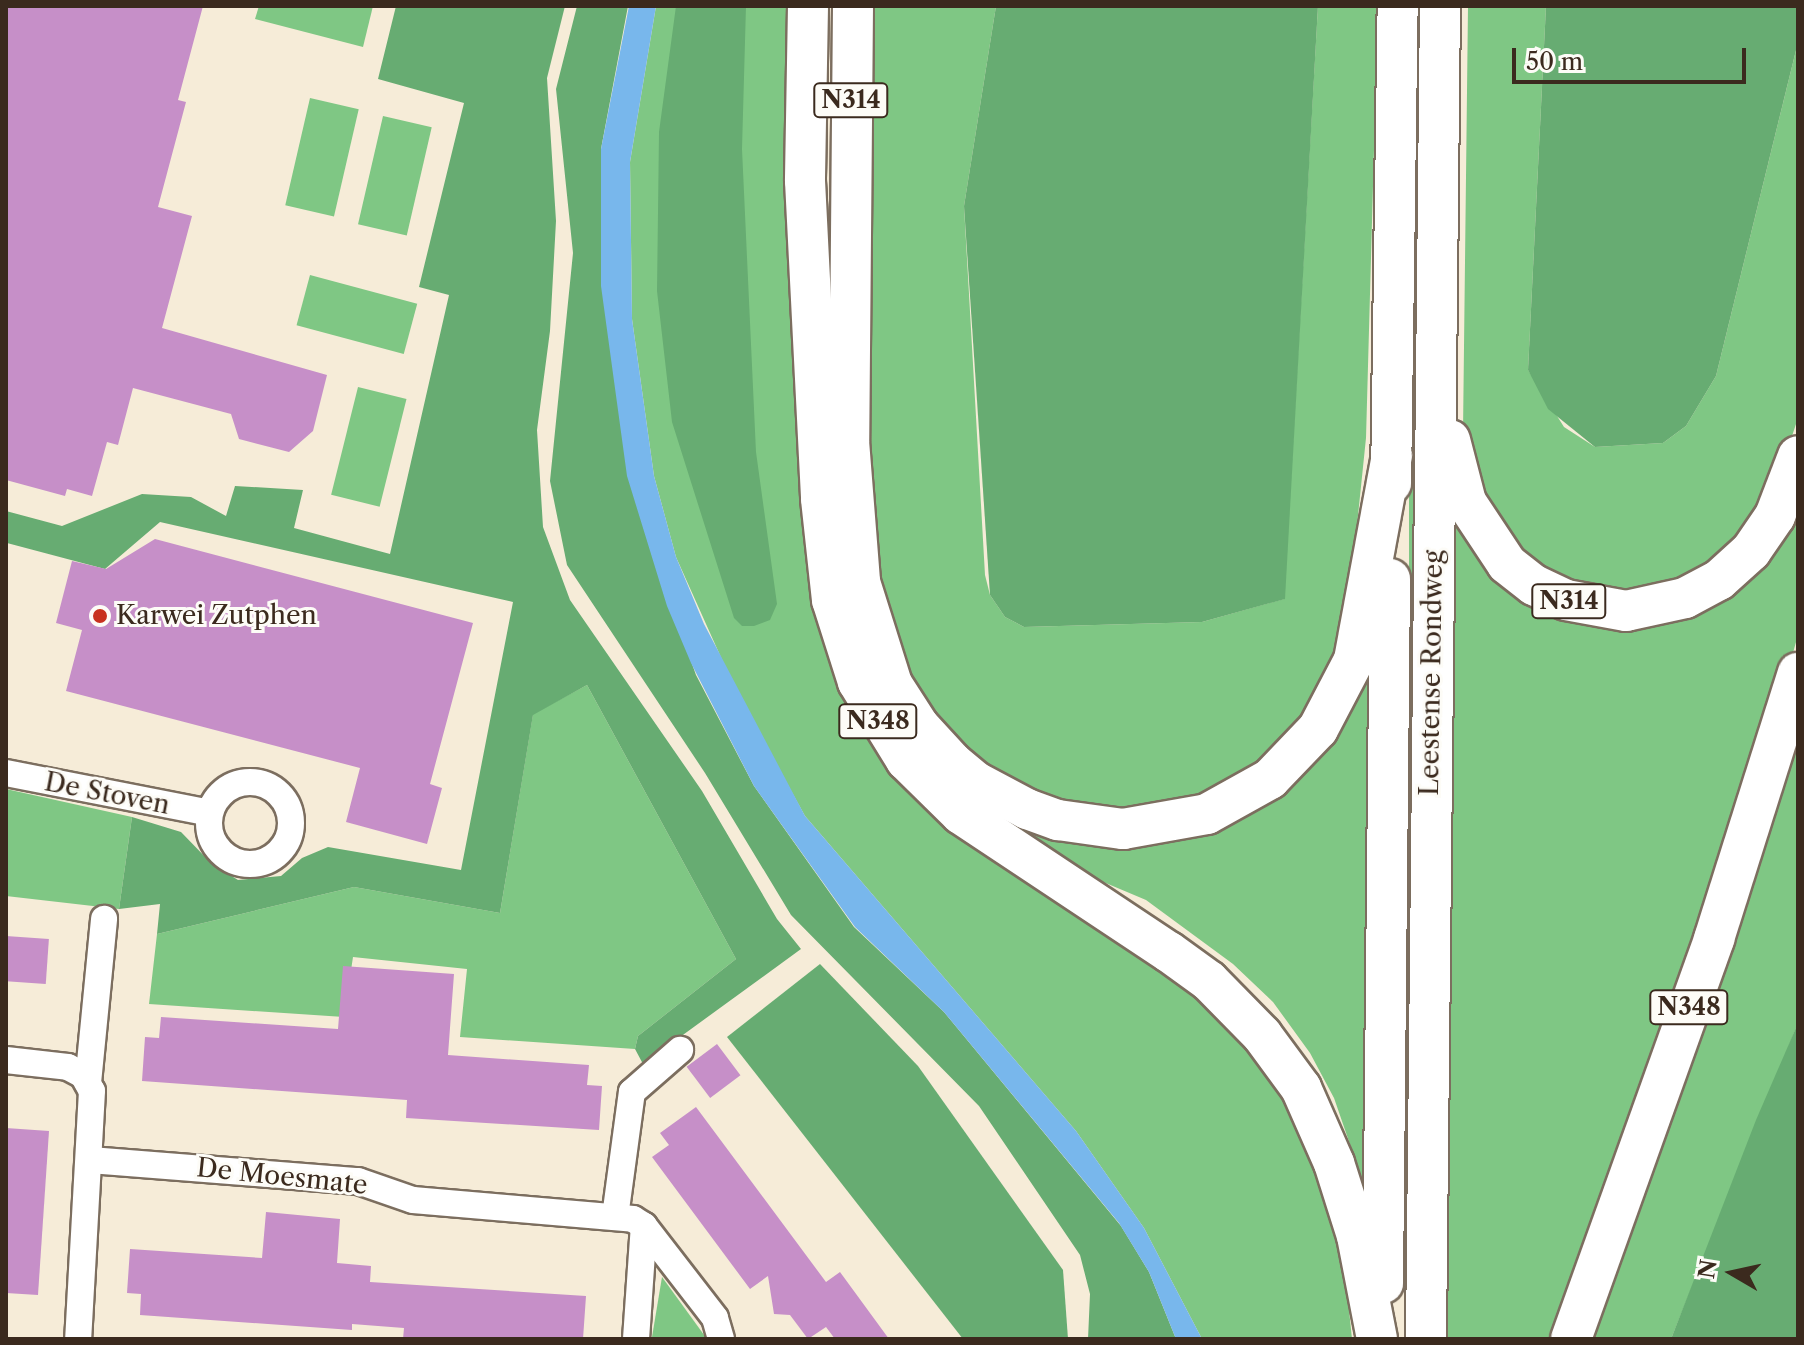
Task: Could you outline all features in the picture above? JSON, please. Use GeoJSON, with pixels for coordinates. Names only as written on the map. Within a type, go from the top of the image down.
{"type":"FeatureCollection","features":[{"type":"Feature","properties":{"kind":"main road","name":"N348"},"geometry":{"type":"LineString","coordinates":[[808,6],[805,181],[821,499],[832,600],[858,682],[906,760],[961,814],[1199,974],[1262,1035],[1301,1088],[1334,1163],[1357,1236],[1380,1339]]}},
{"type":"Feature","properties":{"kind":"main road","name":"N314"},"geometry":{"type":"LineString","coordinates":[[853,6],[849,441],[860,582],[892,684],[919,726],[952,762],[976,782],[1027,809],[1058,820],[1123,829],[1207,814],[1270,779],[1318,729],[1354,660],[1392,455]]}},
{"type":"Feature","properties":{"kind":"main road","name":"Leestense Rondweg"},"geometry":{"type":"LineString","coordinates":[[1380,1339],[1398,6]]}},
{"type":"Feature","properties":{"kind":"main road","name":"Leestense Rondweg"},"geometry":{"type":"LineString","coordinates":[[1426,1339],[1440,6]]}},
{"type":"Feature","properties":{"kind":"main road","name":"N314"},"geometry":{"type":"LineString","coordinates":[[1437,345],[1451,444],[1466,502],[1507,564],[1534,585],[1566,600],[1596,608],[1657,607],[1719,580],[1751,551],[1775,516],[1798,456]]}},
{"type":"Feature","properties":{"kind":"main road","name":"N348"},"geometry":{"type":"LineString","coordinates":[[1571,1339],[1714,939],[1798,673]]}},
{"type":"Feature","properties":{"kind":"street","name":"De Stoven"},"geometry":{"type":"LineString","coordinates":[[6,773],[209,813]]}},
{"type":"Feature","properties":{"kind":"street"},"geometry":{"type":"LineString","coordinates":[[78,1339],[94,1101],[88,1083],[104,919]]}},
{"type":"Feature","properties":{"kind":"street"},"geometry":{"type":"LineString","coordinates":[[615,1217],[632,1092],[680,1050]]}},
{"type":"Feature","properties":{"kind":"street"},"geometry":{"type":"LineString","coordinates":[[6,1060],[68,1067],[88,1083]]}},
{"type":"Feature","properties":{"kind":"street","name":"De Moesmate"},"geometry":{"type":"LineString","coordinates":[[90,1160],[358,1181],[413,1200],[615,1217],[644,1226]]}},
{"type":"Feature","properties":{"kind":"street"},"geometry":{"type":"LineString","coordinates":[[644,1226],[728,1338]]}},
{"type":"Feature","properties":{"kind":"street"},"geometry":{"type":"LineString","coordinates":[[636,1339],[644,1226]]}},
{"type":"Feature","properties":{"kind":"green space"},"geometry":{"type":"Polygon","coordinates":[[[259,6],[373,6],[363,47],[255,19],[259,6]]]}},
{"type":"Feature","properties":{"kind":"green space"},"geometry":{"type":"Polygon","coordinates":[[[396,6],[565,6],[547,78],[556,221],[550,331],[537,430],[543,527],[570,600],[702,791],[777,919],[801,949],[643,1064],[635,1049],[638,1036],[736,959],[587,685],[533,715],[500,913],[354,887],[157,934],[160,904],[119,909],[132,817],[181,832],[212,864],[238,880],[281,876],[302,858],[328,847],[461,870],[513,602],[160,522],[105,569],[7,543],[6,511],[62,526],[142,494],[191,497],[226,516],[235,486],[303,490],[294,528],[390,554],[449,295],[419,287],[464,103],[378,79],[396,6]]]}},
{"type":"Feature","properties":{"kind":"green space"},"geometry":{"type":"Polygon","coordinates":[[[577,6],[628,6],[601,149],[652,552],[696,675],[754,786],[854,927],[944,1012],[1121,1226],[1149,1272],[1176,1339],[1088,1339],[1090,1294],[1080,1255],[979,1106],[791,915],[705,773],[567,565],[550,481],[573,253],[556,89],[577,6]]]}},
{"type":"Feature","properties":{"kind":"green space"},"geometry":{"type":"Polygon","coordinates":[[[656,6],[788,6],[788,106],[839,685],[1216,1006],[1282,1088],[1313,1149],[1343,1252],[1352,1339],[1202,1339],[1144,1228],[1076,1131],[805,816],[736,691],[676,557],[654,476],[632,319],[630,162],[656,6]]]}},
{"type":"Feature","properties":{"kind":"green space"},"geometry":{"type":"Polygon","coordinates":[[[676,6],[746,6],[742,149],[756,452],[777,604],[770,620],[754,626],[742,626],[734,618],[672,422],[657,291],[659,132],[676,6]]]}},
{"type":"Feature","properties":{"kind":"green space"},"geometry":{"type":"Polygon","coordinates":[[[871,6],[996,6],[964,206],[985,575],[990,595],[1005,617],[1024,627],[1202,622],[1284,599],[1318,6],[1378,6],[1366,438],[1346,632],[1299,731],[1217,796],[1102,815],[994,779],[918,704],[875,600],[861,296],[871,6]]]}},
{"type":"Feature","properties":{"kind":"green space"},"geometry":{"type":"Polygon","coordinates":[[[996,6],[1318,6],[1285,599],[1202,622],[1024,627],[1005,617],[990,595],[964,206],[996,6]]]}},
{"type":"Feature","properties":{"kind":"green space"},"geometry":{"type":"Polygon","coordinates":[[[1409,6],[1431,6],[1431,1339],[1409,1339],[1409,6]]]}},
{"type":"Feature","properties":{"kind":"green space"},"geometry":{"type":"Polygon","coordinates":[[[1468,6],[1546,6],[1528,370],[1564,427],[1595,447],[1663,443],[1686,426],[1716,376],[1798,42],[1798,418],[1775,487],[1713,570],[1637,598],[1544,576],[1492,523],[1463,432],[1468,6]]]}},
{"type":"Feature","properties":{"kind":"green space"},"geometry":{"type":"Polygon","coordinates":[[[1546,6],[1798,6],[1798,42],[1716,376],[1686,426],[1663,443],[1595,447],[1548,409],[1528,370],[1546,6]]]}},
{"type":"Feature","properties":{"kind":"green space"},"geometry":{"type":"Polygon","coordinates":[[[310,98],[359,109],[334,216],[285,205],[310,98]]]}},
{"type":"Feature","properties":{"kind":"green space"},"geometry":{"type":"Polygon","coordinates":[[[383,116],[432,127],[407,235],[358,224],[383,116]]]}},
{"type":"Feature","properties":{"kind":"green space"},"geometry":{"type":"Polygon","coordinates":[[[310,275],[417,304],[404,354],[297,325],[310,275]]]}},
{"type":"Feature","properties":{"kind":"green space"},"geometry":{"type":"Polygon","coordinates":[[[358,387],[407,399],[380,507],[331,495],[358,387]]]}},
{"type":"Feature","properties":{"kind":"green space"},"geometry":{"type":"Polygon","coordinates":[[[1444,471],[1467,534],[1652,622],[1798,490],[1798,635],[1766,748],[1562,1339],[1437,1339],[1444,471]]]}},
{"type":"Feature","properties":{"kind":"green space"},"geometry":{"type":"Polygon","coordinates":[[[1371,646],[1373,1211],[1334,1098],[1310,1053],[1273,1002],[1233,964],[1146,900],[1025,849],[1038,826],[1212,825],[1371,646]]]}},
{"type":"Feature","properties":{"kind":"green space"},"geometry":{"type":"Polygon","coordinates":[[[587,685],[736,959],[638,1036],[635,1049],[460,1037],[467,969],[353,957],[344,1017],[149,1004],[157,934],[354,887],[500,913],[533,714],[587,685]]]}},
{"type":"Feature","properties":{"kind":"green space"},"geometry":{"type":"Polygon","coordinates":[[[1798,706],[1798,1023],[1671,1339],[1582,1339],[1798,706]]]}},
{"type":"Feature","properties":{"kind":"green space"},"geometry":{"type":"Polygon","coordinates":[[[6,789],[132,817],[119,909],[6,896],[6,789]]]}},
{"type":"Feature","properties":{"kind":"green space"},"geometry":{"type":"Polygon","coordinates":[[[820,964],[918,1066],[1063,1270],[1068,1339],[963,1339],[727,1037],[820,964]]]}},
{"type":"Feature","properties":{"kind":"green space"},"geometry":{"type":"Polygon","coordinates":[[[1798,1023],[1798,1339],[1671,1339],[1756,1120],[1798,1023]]]}},
{"type":"Feature","properties":{"kind":"green space"},"geometry":{"type":"Polygon","coordinates":[[[662,1277],[707,1339],[652,1337],[662,1277]]]}},
{"type":"Feature","properties":{"kind":"water"},"geometry":{"type":"Polygon","coordinates":[[[629,6],[656,6],[630,162],[632,319],[654,476],[676,557],[704,624],[805,816],[1076,1131],[1144,1228],[1202,1339],[1176,1339],[1149,1272],[1119,1223],[944,1012],[855,927],[754,786],[691,663],[667,606],[627,476],[601,286],[601,149],[629,6]]]}},
{"type":"Feature","properties":{"kind":"building"},"geometry":{"type":"Polygon","coordinates":[[[6,6],[203,6],[178,100],[186,102],[158,207],[192,216],[162,328],[327,375],[313,431],[289,452],[239,439],[231,414],[133,388],[118,445],[107,442],[92,496],[67,489],[65,496],[6,480],[6,6]]]}},
{"type":"Feature","properties":{"kind":"building"},"geometry":{"type":"Polygon","coordinates":[[[155,539],[473,623],[430,784],[442,788],[427,844],[346,822],[360,768],[66,691],[82,630],[56,623],[72,561],[106,569],[155,539]]]}},
{"type":"Feature","properties":{"kind":"building"},"geometry":{"type":"Polygon","coordinates":[[[6,936],[49,939],[46,984],[6,981],[6,936]]]}},
{"type":"Feature","properties":{"kind":"building"},"geometry":{"type":"Polygon","coordinates":[[[343,966],[454,974],[448,1055],[589,1065],[587,1085],[602,1086],[599,1130],[406,1118],[407,1100],[142,1081],[145,1037],[159,1038],[161,1017],[338,1029],[343,966]]]}},
{"type":"Feature","properties":{"kind":"building"},"geometry":{"type":"Polygon","coordinates":[[[717,1044],[740,1075],[710,1098],[687,1067],[717,1044]]]}},
{"type":"Feature","properties":{"kind":"building"},"geometry":{"type":"Polygon","coordinates":[[[696,1107],[826,1282],[840,1272],[889,1339],[835,1339],[826,1327],[808,1339],[790,1315],[774,1314],[768,1276],[750,1289],[652,1157],[669,1145],[660,1133],[696,1107]]]}},
{"type":"Feature","properties":{"kind":"building"},"geometry":{"type":"Polygon","coordinates":[[[6,1128],[49,1131],[38,1295],[6,1293],[6,1128]]]}},
{"type":"Feature","properties":{"kind":"building"},"geometry":{"type":"Polygon","coordinates":[[[266,1212],[340,1219],[337,1263],[371,1266],[370,1282],[586,1296],[583,1339],[403,1339],[404,1328],[352,1324],[352,1330],[140,1315],[141,1294],[127,1293],[130,1249],[262,1258],[266,1212]]]}},
{"type":"Feature","properties":{"kind":"place","name":"Karwei Zutphen"},"geometry":{"type":"Point","coordinates":[100,616]}}]}
